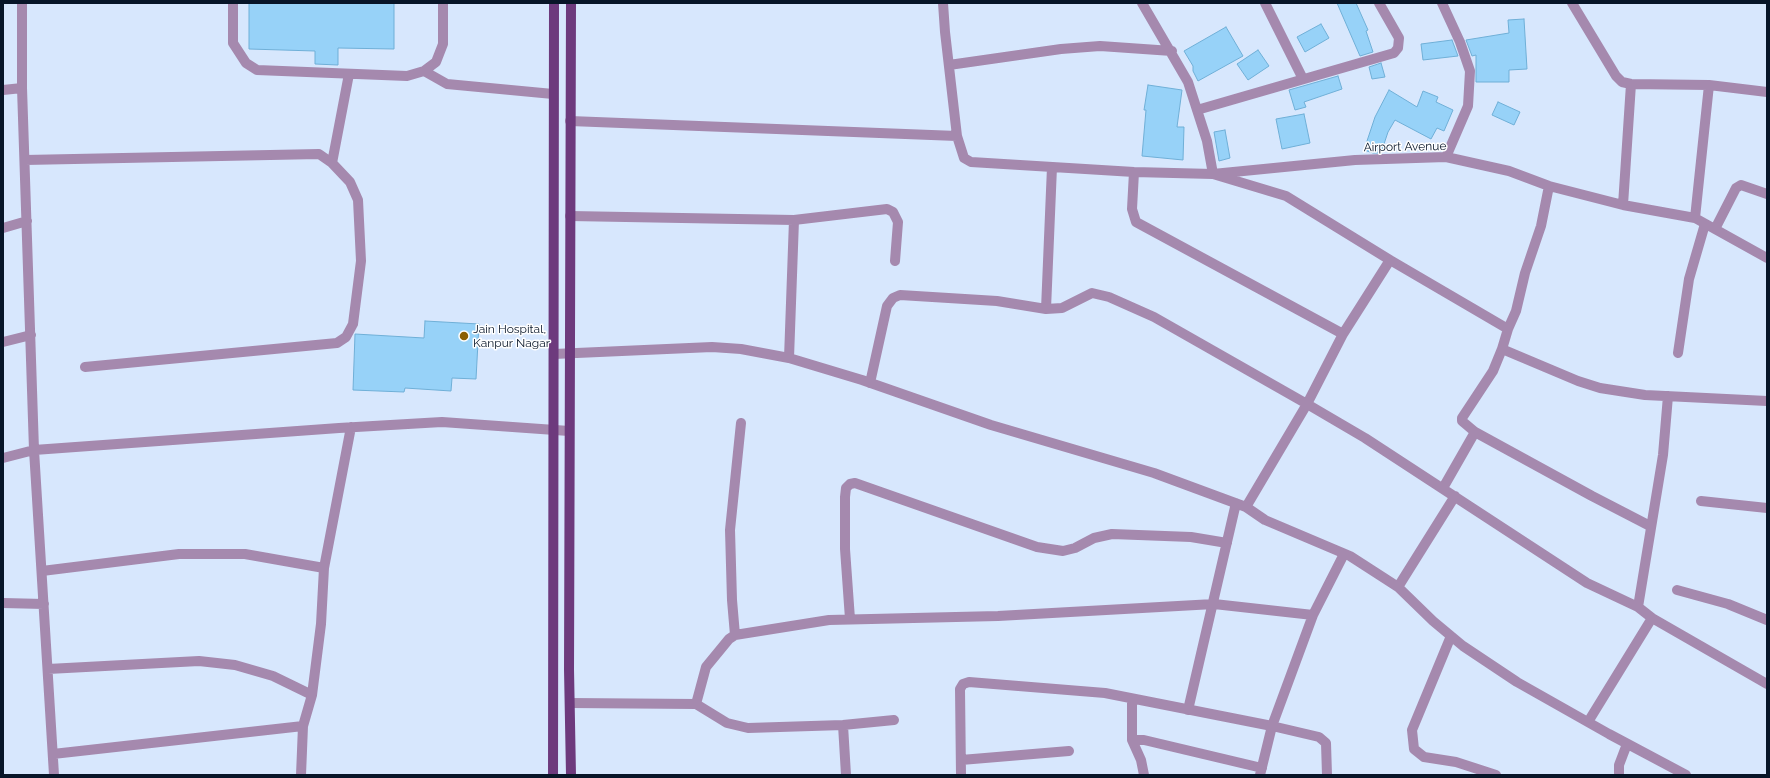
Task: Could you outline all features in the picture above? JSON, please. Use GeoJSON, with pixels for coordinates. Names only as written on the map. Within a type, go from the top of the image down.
{"type":"FeatureCollection","features":[{"type":"Feature","properties":{"kind":"main road"},"geometry":{"type":"LineString","coordinates":[[553,775],[554,3]]}},
{"type":"Feature","properties":{"kind":"main road"},"geometry":{"type":"LineString","coordinates":[[571,3],[569,431],[571,775]]}},
{"type":"Feature","properties":{"kind":"street"},"geometry":{"type":"LineString","coordinates":[[22,3],[22,88],[34,450],[54,775]]}},
{"type":"Feature","properties":{"kind":"street"},"geometry":{"type":"LineString","coordinates":[[233,3],[233,44],[246,63],[257,70],[406,76],[424,71],[436,62],[443,44],[443,3]]}},
{"type":"Feature","properties":{"kind":"street"},"geometry":{"type":"LineString","coordinates":[[944,3],[957,136],[964,158],[971,162],[1134,172],[1213,174],[1286,196],[1390,260],[1508,329]]}},
{"type":"Feature","properties":{"kind":"street"},"geometry":{"type":"LineString","coordinates":[[1142,3],[1172,51],[1188,82],[1207,141],[1213,174]]}},
{"type":"Feature","properties":{"kind":"street"},"geometry":{"type":"LineString","coordinates":[[1264,3],[1303,79]]}},
{"type":"Feature","properties":{"kind":"street"},"geometry":{"type":"LineString","coordinates":[[1197,110],[1394,53],[1398,48],[1399,38],[1379,3]]}},
{"type":"Feature","properties":{"kind":"street"},"geometry":{"type":"LineString","coordinates":[[1442,3],[1460,42],[1470,71],[1468,106],[1446,157]]}},
{"type":"Feature","properties":{"kind":"street"},"geometry":{"type":"LineString","coordinates":[[1572,3],[1616,76],[1622,82],[1631,84],[1709,85],[1767,92]]}},
{"type":"Feature","properties":{"kind":"street"},"geometry":{"type":"LineString","coordinates":[[949,65],[1061,49],[1100,46],[1172,51]]}},
{"type":"Feature","properties":{"kind":"street"},"geometry":{"type":"LineString","coordinates":[[424,71],[447,84],[553,94]]}},
{"type":"Feature","properties":{"kind":"street"},"geometry":{"type":"LineString","coordinates":[[332,163],[349,74]]}},
{"type":"Feature","properties":{"kind":"street"},"geometry":{"type":"LineString","coordinates":[[1623,205],[1631,84]]}},
{"type":"Feature","properties":{"kind":"street"},"geometry":{"type":"LineString","coordinates":[[1695,218],[1709,85]]}},
{"type":"Feature","properties":{"kind":"street"},"geometry":{"type":"LineString","coordinates":[[3,90],[22,88]]}},
{"type":"Feature","properties":{"kind":"street"},"geometry":{"type":"LineString","coordinates":[[570,121],[957,136]]}},
{"type":"Feature","properties":{"kind":"street"},"geometry":{"type":"LineString","coordinates":[[25,160],[318,154],[332,163],[350,182],[358,200],[361,261],[353,324],[346,337],[338,343],[85,367]]}},
{"type":"Feature","properties":{"kind":"street","name":"Airport Avenue"},"geometry":{"type":"LineString","coordinates":[[1213,174],[1355,160],[1446,157],[1509,171],[1549,186],[1623,205],[1695,218],[1767,258]]}},
{"type":"Feature","properties":{"kind":"street"},"geometry":{"type":"LineString","coordinates":[[1046,309],[1052,167]]}},
{"type":"Feature","properties":{"kind":"street"},"geometry":{"type":"LineString","coordinates":[[1134,172],[1132,210],[1136,222],[1343,334]]}},
{"type":"Feature","properties":{"kind":"street"},"geometry":{"type":"LineString","coordinates":[[1715,229],[1736,188],[1741,184],[1767,194]]}},
{"type":"Feature","properties":{"kind":"street"},"geometry":{"type":"LineString","coordinates":[[1549,186],[1541,226],[1525,273],[1516,311],[1508,329],[1502,349],[1493,370],[1462,418],[1462,421],[1475,432],[1650,526]]}},
{"type":"Feature","properties":{"kind":"street"},"geometry":{"type":"LineString","coordinates":[[570,216],[794,220],[887,209],[893,212],[898,222],[895,261]]}},
{"type":"Feature","properties":{"kind":"street"},"geometry":{"type":"LineString","coordinates":[[789,358],[794,220]]}},
{"type":"Feature","properties":{"kind":"street"},"geometry":{"type":"LineString","coordinates":[[3,228],[27,221]]}},
{"type":"Feature","properties":{"kind":"street"},"geometry":{"type":"LineString","coordinates":[[1678,353],[1689,279],[1705,224]]}},
{"type":"Feature","properties":{"kind":"street"},"geometry":{"type":"LineString","coordinates":[[1246,507],[1307,404],[1343,334],[1390,260]]}},
{"type":"Feature","properties":{"kind":"street"},"geometry":{"type":"LineString","coordinates":[[870,383],[887,306],[893,298],[900,295],[997,302],[1046,309],[1062,308],[1092,293],[1109,297],[1154,317],[1307,404],[1443,488],[1587,583],[1638,607],[1652,618],[1767,684]]}},
{"type":"Feature","properties":{"kind":"street"},"geometry":{"type":"LineString","coordinates":[[3,342],[31,335]]}},
{"type":"Feature","properties":{"kind":"street"},"geometry":{"type":"LineString","coordinates":[[554,354],[570,355],[712,347],[741,349],[789,358],[870,383],[991,425],[1154,472],[1246,507],[1264,520],[1344,554],[1398,587],[1463,646],[1517,682],[1686,775]]}},
{"type":"Feature","properties":{"kind":"street"},"geometry":{"type":"LineString","coordinates":[[1502,349],[1578,382],[1623,392],[1767,401]]}},
{"type":"Feature","properties":{"kind":"street"},"geometry":{"type":"LineString","coordinates":[[1638,607],[1647,560],[1650,526],[1663,455],[1668,396]]}},
{"type":"Feature","properties":{"kind":"street"},"geometry":{"type":"LineString","coordinates":[[3,458],[34,450],[351,427],[442,422],[569,431]]}},
{"type":"Feature","properties":{"kind":"street"},"geometry":{"type":"LineString","coordinates":[[735,635],[732,600],[730,530],[741,423]]}},
{"type":"Feature","properties":{"kind":"street"},"geometry":{"type":"LineString","coordinates":[[301,775],[303,726],[312,696],[321,624],[324,568],[351,427]]}},
{"type":"Feature","properties":{"kind":"street"},"geometry":{"type":"LineString","coordinates":[[1443,488],[1475,432]]}},
{"type":"Feature","properties":{"kind":"street"},"geometry":{"type":"LineString","coordinates":[[850,619],[845,549],[845,497],[846,488],[850,484],[855,483],[1037,547],[1063,551],[1075,548],[1094,538],[1112,534],[1191,537],[1227,543]]}},
{"type":"Feature","properties":{"kind":"street"},"geometry":{"type":"LineString","coordinates":[[1398,587],[1455,496]]}},
{"type":"Feature","properties":{"kind":"street"},"geometry":{"type":"LineString","coordinates":[[1701,501],[1767,508]]}},
{"type":"Feature","properties":{"kind":"street"},"geometry":{"type":"LineString","coordinates":[[1188,710],[1214,604],[1236,503]]}},
{"type":"Feature","properties":{"kind":"street"},"geometry":{"type":"LineString","coordinates":[[42,571],[179,554],[245,554],[324,568]]}},
{"type":"Feature","properties":{"kind":"street"},"geometry":{"type":"LineString","coordinates":[[1132,740],[1144,740],[1261,771],[1272,726],[1313,615],[1344,554]]}},
{"type":"Feature","properties":{"kind":"street"},"geometry":{"type":"LineString","coordinates":[[1677,590],[1728,604],[1767,620]]}},
{"type":"Feature","properties":{"kind":"street"},"geometry":{"type":"LineString","coordinates":[[3,603],[44,604]]}},
{"type":"Feature","properties":{"kind":"street"},"geometry":{"type":"LineString","coordinates":[[696,704],[706,667],[729,639],[735,635],[829,620],[998,616],[1214,604],[1313,615]]}},
{"type":"Feature","properties":{"kind":"street"},"geometry":{"type":"LineString","coordinates":[[1588,722],[1652,618]]}},
{"type":"Feature","properties":{"kind":"street"},"geometry":{"type":"LineString","coordinates":[[1451,636],[1412,730],[1414,749],[1424,757],[1456,762],[1496,775]]}},
{"type":"Feature","properties":{"kind":"street"},"geometry":{"type":"LineString","coordinates":[[48,669],[199,661],[235,665],[273,676],[312,696]]}},
{"type":"Feature","properties":{"kind":"street"},"geometry":{"type":"LineString","coordinates":[[961,775],[960,689],[963,684],[969,682],[1097,693],[1272,726],[1318,737],[1326,743],[1327,775]]}},
{"type":"Feature","properties":{"kind":"street"},"geometry":{"type":"LineString","coordinates":[[1132,699],[1132,740],[1141,760],[1144,775]]}},
{"type":"Feature","properties":{"kind":"street"},"geometry":{"type":"LineString","coordinates":[[570,704],[696,704],[727,723],[748,728],[843,725],[894,720]]}},
{"type":"Feature","properties":{"kind":"street"},"geometry":{"type":"LineString","coordinates":[[843,725],[846,775]]}},
{"type":"Feature","properties":{"kind":"street"},"geometry":{"type":"LineString","coordinates":[[53,754],[303,726]]}},
{"type":"Feature","properties":{"kind":"street"},"geometry":{"type":"LineString","coordinates":[[1619,775],[1619,765],[1628,744]]}},
{"type":"Feature","properties":{"kind":"street"},"geometry":{"type":"LineString","coordinates":[[961,760],[1069,751]]}},
{"type":"Feature","properties":{"kind":"building"},"geometry":{"type":"Polygon","coordinates":[[[249,3],[394,3],[394,49],[338,48],[338,65],[315,64],[315,51],[249,49],[249,3]]]}},
{"type":"Feature","properties":{"kind":"building"},"geometry":{"type":"Polygon","coordinates":[[[1337,3],[1356,3],[1368,30],[1366,31],[1373,52],[1360,56],[1337,3]]]}},
{"type":"Feature","properties":{"kind":"building"},"geometry":{"type":"Polygon","coordinates":[[[1524,19],[1527,69],[1509,70],[1509,82],[1476,82],[1476,55],[1472,56],[1466,40],[1509,33],[1508,20],[1524,19]]]}},
{"type":"Feature","properties":{"kind":"building"},"geometry":{"type":"Polygon","coordinates":[[[1321,24],[1329,38],[1305,52],[1297,37],[1321,24]]]}},
{"type":"Feature","properties":{"kind":"building"},"geometry":{"type":"Polygon","coordinates":[[[1226,27],[1243,56],[1198,81],[1193,71],[1193,66],[1184,51],[1226,27]]]}},
{"type":"Feature","properties":{"kind":"building"},"geometry":{"type":"Polygon","coordinates":[[[1452,40],[1458,56],[1423,60],[1421,44],[1452,40]]]}},
{"type":"Feature","properties":{"kind":"building"},"geometry":{"type":"Polygon","coordinates":[[[1258,50],[1269,66],[1248,80],[1237,64],[1258,50]]]}},
{"type":"Feature","properties":{"kind":"building"},"geometry":{"type":"Polygon","coordinates":[[[1381,63],[1385,77],[1372,79],[1369,67],[1381,63]]]}},
{"type":"Feature","properties":{"kind":"building"},"geometry":{"type":"Polygon","coordinates":[[[1338,76],[1342,89],[1304,102],[1306,107],[1295,110],[1289,90],[1338,76]]]}},
{"type":"Feature","properties":{"kind":"building"},"geometry":{"type":"Polygon","coordinates":[[[1148,85],[1182,90],[1177,127],[1184,127],[1183,160],[1142,156],[1146,110],[1144,110],[1148,85]]]}},
{"type":"Feature","properties":{"kind":"building"},"geometry":{"type":"Polygon","coordinates":[[[1389,90],[1417,107],[1423,91],[1438,97],[1436,102],[1453,110],[1444,131],[1437,128],[1431,139],[1395,120],[1388,132],[1381,153],[1373,153],[1364,150],[1375,117],[1389,90]]]}},
{"type":"Feature","properties":{"kind":"building"},"geometry":{"type":"Polygon","coordinates":[[[1498,102],[1520,112],[1514,125],[1492,115],[1498,102]]]}},
{"type":"Feature","properties":{"kind":"building"},"geometry":{"type":"Polygon","coordinates":[[[1304,114],[1310,143],[1282,149],[1276,119],[1304,114]]]}},
{"type":"Feature","properties":{"kind":"building"},"geometry":{"type":"Polygon","coordinates":[[[1225,130],[1230,158],[1219,161],[1214,132],[1225,130]]]}},
{"type":"Feature","properties":{"kind":"building"},"geometry":{"type":"Polygon","coordinates":[[[425,321],[479,324],[476,379],[452,378],[451,391],[405,388],[404,392],[353,390],[355,334],[424,338],[425,321]]]}},
{"type":"Feature","properties":{"kind":"place","name":"Jain Hospital, Kanpur Nagar"},"geometry":{"type":"Point","coordinates":[464,336]}}]}
